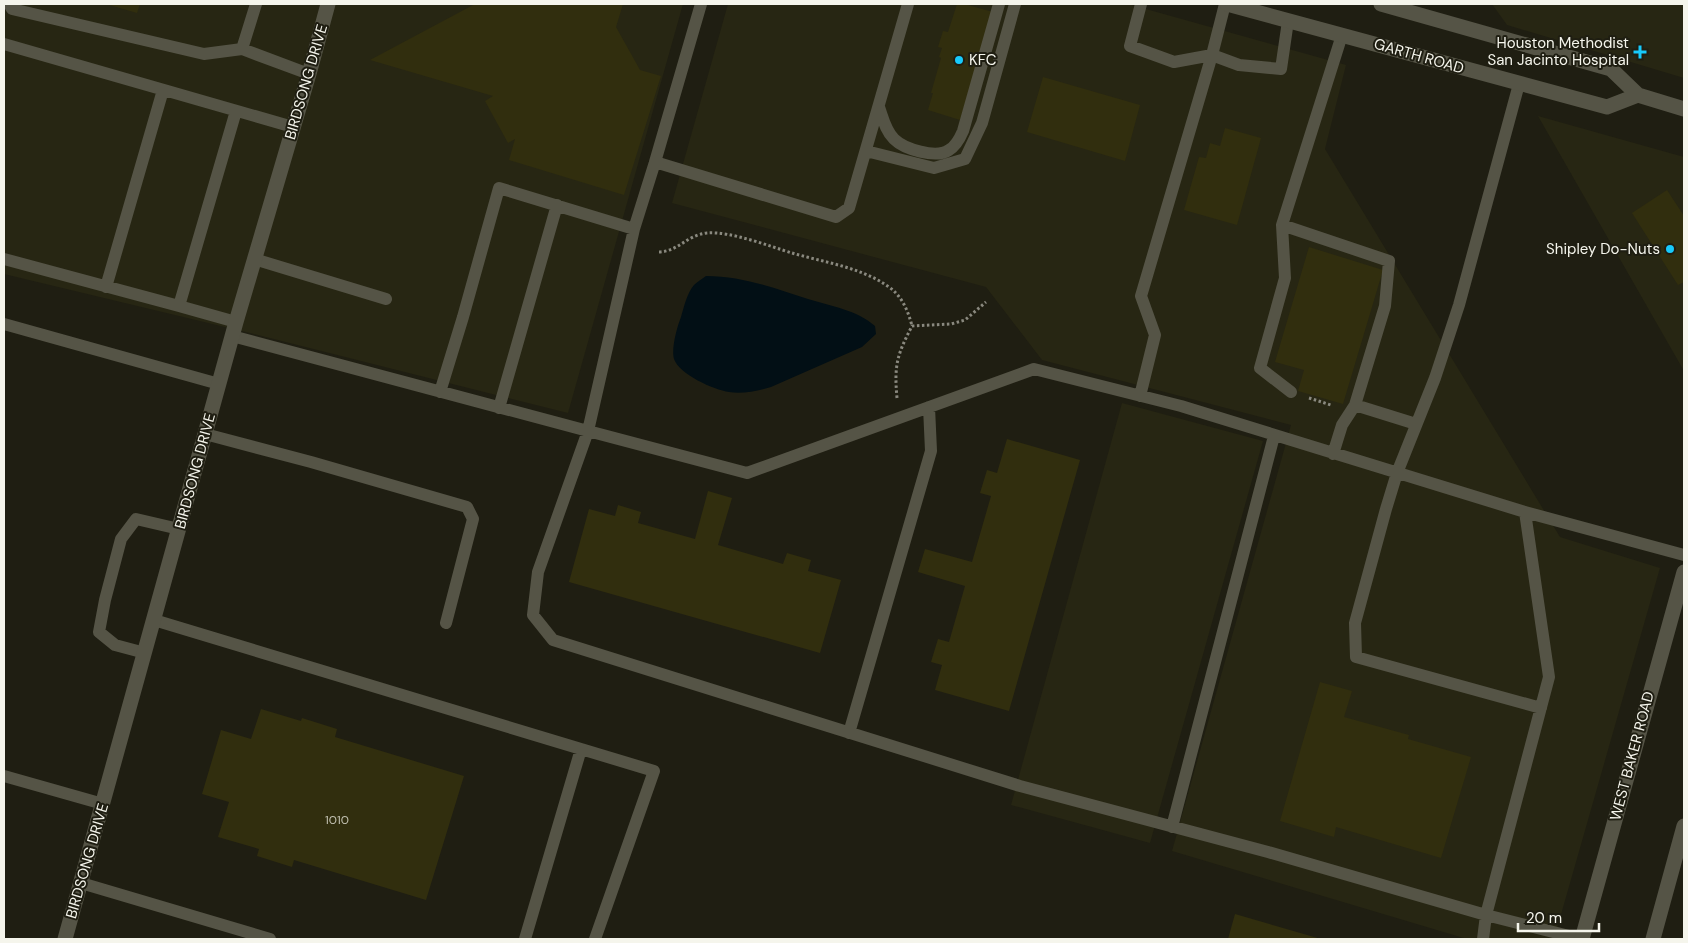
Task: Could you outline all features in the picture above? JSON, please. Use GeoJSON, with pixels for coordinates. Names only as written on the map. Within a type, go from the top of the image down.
{"type":"FeatureCollection","features":[{"type":"Feature","properties":{"kind":"main road","name":"BIRDSONG DRIVE"},"geometry":{"type":"LineString","coordinates":[[65,939],[234,329],[294,127],[328,4]]}},
{"type":"Feature","properties":{"kind":"main road","name":"GARTH ROAD"},"geometry":{"type":"LineString","coordinates":[[1226,4],[1607,107],[1638,95]]}},
{"type":"Feature","properties":{"kind":"main road"},"geometry":{"type":"LineString","coordinates":[[1381,4],[1611,69],[1638,95],[1684,109]]}},
{"type":"Feature","properties":{"kind":"main road","name":"WEST BAKER ROAD"},"geometry":{"type":"LineString","coordinates":[[1582,939],[1684,572]]}},
{"type":"Feature","properties":{"kind":"main road"},"geometry":{"type":"LineString","coordinates":[[1653,939],[1684,826]]}},
{"type":"Feature","properties":{"kind":"lane"},"geometry":{"type":"LineString","coordinates":[[9,4],[12,8],[204,54],[242,49],[309,74]]}},
{"type":"Feature","properties":{"kind":"lane"},"geometry":{"type":"LineString","coordinates":[[242,49],[256,4]]}},
{"type":"Feature","properties":{"kind":"lane"},"geometry":{"type":"LineString","coordinates":[[701,4],[634,229],[588,431],[538,572],[533,615],[553,640],[1020,786],[1268,852],[1486,915],[1582,939]]}},
{"type":"Feature","properties":{"kind":"lane"},"geometry":{"type":"LineString","coordinates":[[655,162],[836,217],[849,208],[908,4]]}},
{"type":"Feature","properties":{"kind":"lane"},"geometry":{"type":"LineString","coordinates":[[879,106],[886,128],[894,140],[908,148],[936,155],[949,151],[959,140],[963,131],[999,4]]}},
{"type":"Feature","properties":{"kind":"lane"},"geometry":{"type":"LineString","coordinates":[[866,151],[934,168],[965,160],[982,123],[1015,4]]}},
{"type":"Feature","properties":{"kind":"lane"},"geometry":{"type":"LineString","coordinates":[[1141,4],[1130,46],[1174,62],[1212,55],[1239,65],[1280,69],[1288,21]]}},
{"type":"Feature","properties":{"kind":"lane"},"geometry":{"type":"LineString","coordinates":[[1140,396],[1156,335],[1142,296],[1226,4]]}},
{"type":"Feature","properties":{"kind":"lane"},"geometry":{"type":"LineString","coordinates":[[1291,392],[1260,368],[1284,278],[1282,225],[1342,35]]}},
{"type":"Feature","properties":{"kind":"lane"},"geometry":{"type":"LineString","coordinates":[[4,44],[294,127]]}},
{"type":"Feature","properties":{"kind":"lane"},"geometry":{"type":"LineString","coordinates":[[1519,84],[1459,305],[1435,378],[1397,473],[1355,623],[1356,657],[1541,708]]}},
{"type":"Feature","properties":{"kind":"lane"},"geometry":{"type":"LineString","coordinates":[[106,287],[163,90]]}},
{"type":"Feature","properties":{"kind":"lane"},"geometry":{"type":"LineString","coordinates":[[178,306],[236,111]]}},
{"type":"Feature","properties":{"kind":"lane"},"geometry":{"type":"LineString","coordinates":[[440,392],[464,317],[499,188],[634,229]]}},
{"type":"Feature","properties":{"kind":"lane"},"geometry":{"type":"LineString","coordinates":[[499,408],[557,205]]}},
{"type":"Feature","properties":{"kind":"lane"},"geometry":{"type":"LineString","coordinates":[[1282,225],[1389,261],[1385,306],[1353,408],[1342,425],[1333,454]]}},
{"type":"Feature","properties":{"kind":"lane"},"geometry":{"type":"LineString","coordinates":[[254,259],[386,299]]}},
{"type":"Feature","properties":{"kind":"lane"},"geometry":{"type":"LineString","coordinates":[[4,260],[178,306],[234,329],[440,392],[746,473],[1034,369],[1181,406],[1525,512],[1684,555]]}},
{"type":"Feature","properties":{"kind":"lane"},"geometry":{"type":"LineString","coordinates":[[4,324],[219,384]]}},
{"type":"Feature","properties":{"kind":"lane"},"geometry":{"type":"LineString","coordinates":[[849,733],[931,451],[928,407]]}},
{"type":"Feature","properties":{"kind":"lane"},"geometry":{"type":"LineString","coordinates":[[1353,408],[1416,424]]}},
{"type":"Feature","properties":{"kind":"lane"},"geometry":{"type":"LineString","coordinates":[[205,434],[312,462],[467,507],[473,519],[446,624]]}},
{"type":"Feature","properties":{"kind":"lane"},"geometry":{"type":"LineString","coordinates":[[1172,827],[1274,436]]}},
{"type":"Feature","properties":{"kind":"lane"},"geometry":{"type":"LineString","coordinates":[[1483,939],[1486,915],[1549,677],[1525,512]]}},
{"type":"Feature","properties":{"kind":"lane"},"geometry":{"type":"LineString","coordinates":[[145,653],[115,644],[99,632],[105,600],[121,539],[136,519],[179,529]]}},
{"type":"Feature","properties":{"kind":"lane"},"geometry":{"type":"LineString","coordinates":[[154,620],[654,771],[595,939]]}},
{"type":"Feature","properties":{"kind":"lane"},"geometry":{"type":"LineString","coordinates":[[524,939],[581,749]]}},
{"type":"Feature","properties":{"kind":"lane"},"geometry":{"type":"LineString","coordinates":[[4,776],[103,804]]}},
{"type":"Feature","properties":{"kind":"lane"},"geometry":{"type":"LineString","coordinates":[[81,883],[270,939]]}},
{"type":"Feature","properties":{"kind":"path"},"geometry":{"type":"LineString","coordinates":[[659,252],[668,251],[696,235],[720,233],[839,266],[871,277],[887,285],[903,303],[912,326],[897,359],[895,378],[897,398],[902,417]]}},
{"type":"Feature","properties":{"kind":"path"},"geometry":{"type":"LineString","coordinates":[[912,326],[951,324],[965,320],[986,302]]}},
{"type":"Feature","properties":{"kind":"path"},"geometry":{"type":"LineString","coordinates":[[1291,392],[1353,408]]}},
{"type":"Feature","properties":{"kind":"shaded area"},"geometry":{"type":"Polygon","coordinates":[[[4,4],[683,4],[568,413],[250,333],[4,274],[4,4]]]}},
{"type":"Feature","properties":{"kind":"shaded area"},"geometry":{"type":"Polygon","coordinates":[[[728,4],[1128,4],[1346,65],[1325,149],[1560,537],[1660,568],[1554,939],[1467,939],[1172,851],[1291,425],[1042,360],[986,287],[672,203],[728,4]]]}},
{"type":"Feature","properties":{"kind":"shaded area","name":"Houston Methodist San Jacinto Hospital"},"geometry":{"type":"Polygon","coordinates":[[[1492,4],[1684,4],[1684,78],[1507,25],[1492,4]]]}},
{"type":"Feature","properties":{"kind":"shaded area"},"geometry":{"type":"Polygon","coordinates":[[[1538,116],[1684,157],[1684,371],[1538,116]]]}},
{"type":"Feature","properties":{"kind":"shaded area"},"geometry":{"type":"Polygon","coordinates":[[[706,276],[758,283],[843,309],[860,316],[875,326],[876,334],[862,347],[771,387],[739,393],[723,391],[690,376],[677,365],[673,355],[676,332],[688,296],[694,285],[706,276]]]}},
{"type":"Feature","properties":{"kind":"shaded area"},"geometry":{"type":"Polygon","coordinates":[[[1122,403],[1263,441],[1150,843],[1011,805],[1122,403]]]}},
{"type":"Feature","properties":{"kind":"building"},"geometry":{"type":"Polygon","coordinates":[[[106,4],[140,4],[137,13],[106,4]]]}},
{"type":"Feature","properties":{"kind":"building"},"geometry":{"type":"Polygon","coordinates":[[[475,4],[623,4],[616,27],[640,70],[661,76],[624,195],[509,160],[515,139],[508,143],[485,101],[493,96],[370,60],[475,4]]]}},
{"type":"Feature","properties":{"kind":"building","name":"KFC"},"geometry":{"type":"Polygon","coordinates":[[[957,4],[964,4],[993,12],[960,120],[928,110],[941,58],[939,57],[942,48],[938,47],[943,31],[948,32],[957,4]]]}},
{"type":"Feature","properties":{"kind":"building"},"geometry":{"type":"Polygon","coordinates":[[[1043,77],[1140,105],[1125,161],[1027,132],[1043,77]]]}},
{"type":"Feature","properties":{"kind":"building"},"geometry":{"type":"Polygon","coordinates":[[[1225,128],[1261,138],[1237,225],[1184,210],[1199,157],[1206,158],[1210,143],[1220,146],[1225,128]]]}},
{"type":"Feature","properties":{"kind":"building","name":"Shipley Do-Nuts"},"geometry":{"type":"Polygon","coordinates":[[[1667,190],[1684,216],[1684,282],[1678,285],[1632,213],[1667,190]]]}},
{"type":"Feature","properties":{"kind":"building"},"geometry":{"type":"Polygon","coordinates":[[[1309,247],[1383,270],[1343,404],[1298,391],[1304,370],[1275,362],[1309,247]]]}},
{"type":"Feature","properties":{"kind":"building"},"geometry":{"type":"Polygon","coordinates":[[[1007,439],[1080,460],[1009,711],[935,690],[942,665],[931,662],[938,639],[949,642],[965,586],[918,572],[925,549],[972,562],[991,496],[980,493],[987,470],[997,473],[1007,439]]]}},
{"type":"Feature","properties":{"kind":"building"},"geometry":{"type":"Polygon","coordinates":[[[708,491],[732,498],[718,545],[783,564],[787,553],[811,560],[808,571],[841,580],[820,653],[569,582],[589,509],[615,516],[618,505],[641,512],[638,523],[695,539],[708,491]]]}},
{"type":"Feature","properties":{"kind":"building"},"geometry":{"type":"Polygon","coordinates":[[[1320,682],[1352,691],[1344,717],[1409,735],[1408,739],[1471,757],[1441,858],[1336,827],[1334,837],[1280,821],[1320,682]]]}},
{"type":"Feature","properties":{"kind":"building"},"geometry":{"type":"Polygon","coordinates":[[[261,709],[301,721],[302,718],[337,729],[335,737],[464,776],[426,900],[294,860],[292,867],[257,856],[259,849],[218,837],[229,802],[202,794],[221,730],[251,739],[261,709]]]}},
{"type":"Feature","properties":{"kind":"building"},"geometry":{"type":"Polygon","coordinates":[[[1235,914],[1321,939],[1228,939],[1235,914]]]}},
{"type":"Feature","properties":{"kind":"place","name":"Houston Methodist San Jacinto Hospital"},"geometry":{"type":"Point","coordinates":[1640,52]}},
{"type":"Feature","properties":{"kind":"place","name":"KFC"},"geometry":{"type":"Point","coordinates":[959,60]}},
{"type":"Feature","properties":{"kind":"place","name":"Shipley Do-Nuts"},"geometry":{"type":"Point","coordinates":[1670,249]}}]}
